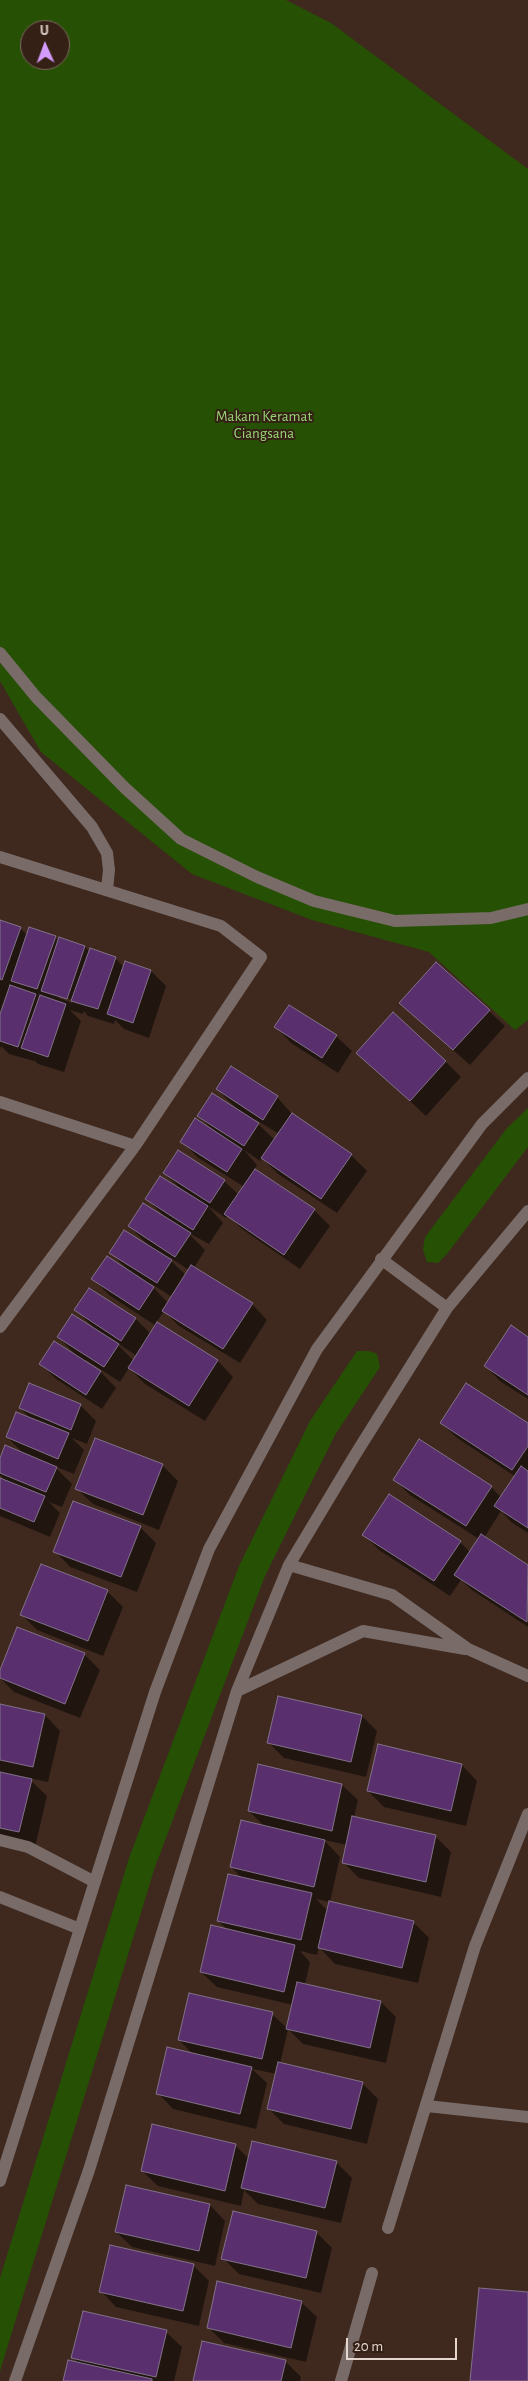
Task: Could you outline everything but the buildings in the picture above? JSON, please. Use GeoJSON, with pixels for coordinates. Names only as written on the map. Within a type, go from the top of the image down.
{"type":"FeatureCollection","features":[{"type":"Feature","properties":{"kind":"street"},"geometry":{"type":"LineString","coordinates":[[0,653],[36,697],[125,788],[181,839],[257,877],[314,901],[395,921],[491,918],[528,909]]}},
{"type":"Feature","properties":{"kind":"street"},"geometry":{"type":"LineString","coordinates":[[0,719],[92,827],[107,853],[109,870],[107,889]]}},
{"type":"Feature","properties":{"kind":"street"},"geometry":{"type":"LineString","coordinates":[[0,857],[221,926],[261,957],[135,1146],[0,1327]]}},
{"type":"Feature","properties":{"kind":"street"},"geometry":{"type":"LineString","coordinates":[[0,2181],[155,1692],[209,1549],[318,1349],[381,1259],[482,1124],[528,1078]]}},
{"type":"Feature","properties":{"kind":"street"},"geometry":{"type":"LineString","coordinates":[[0,1102],[135,1146]]}},
{"type":"Feature","properties":{"kind":"street"},"geometry":{"type":"LineString","coordinates":[[15,2381],[90,2170],[237,1692],[289,1565],[355,1455],[448,1308],[528,1211]]}},
{"type":"Feature","properties":{"kind":"street"},"geometry":{"type":"LineString","coordinates":[[381,1259],[448,1308]]}},
{"type":"Feature","properties":{"kind":"street"},"geometry":{"type":"LineString","coordinates":[[289,1565],[392,1594],[468,1649],[528,1676]]}},
{"type":"Feature","properties":{"kind":"street"},"geometry":{"type":"LineString","coordinates":[[237,1692],[363,1631],[468,1649]]}},
{"type":"Feature","properties":{"kind":"street"},"geometry":{"type":"LineString","coordinates":[[388,2228],[475,1946],[525,1828],[528,1814]]}},
{"type":"Feature","properties":{"kind":"street"},"geometry":{"type":"LineString","coordinates":[[0,1840],[28,1847],[94,1881]]}},
{"type":"Feature","properties":{"kind":"street"},"geometry":{"type":"LineString","coordinates":[[0,1898],[80,1929]]}},
{"type":"Feature","properties":{"kind":"street"},"geometry":{"type":"LineString","coordinates":[[427,2106],[528,2117]]}},
{"type":"Feature","properties":{"kind":"street"},"geometry":{"type":"LineString","coordinates":[[341,2381],[372,2273]]}},
{"type":"Feature","properties":{"kind":"green space","name":"Makam Keramat Ciangsana"},"geometry":{"type":"Polygon","coordinates":[[[0,0],[286,0],[331,23],[528,169],[528,1020],[515,1030],[429,952],[312,920],[192,874],[41,752],[0,681],[0,0]]]}},
{"type":"Feature","properties":{"kind":"green space"},"geometry":{"type":"Polygon","coordinates":[[[528,1108],[528,1147],[447,1254],[438,1263],[427,1262],[423,1250],[425,1237],[507,1128],[528,1108]]]}},
{"type":"Feature","properties":{"kind":"green space"},"geometry":{"type":"Polygon","coordinates":[[[357,1351],[369,1351],[377,1354],[380,1367],[335,1435],[265,1576],[155,1867],[0,2371],[0,2278],[129,1858],[239,1566],[310,1421],[357,1351]]]}}]}
